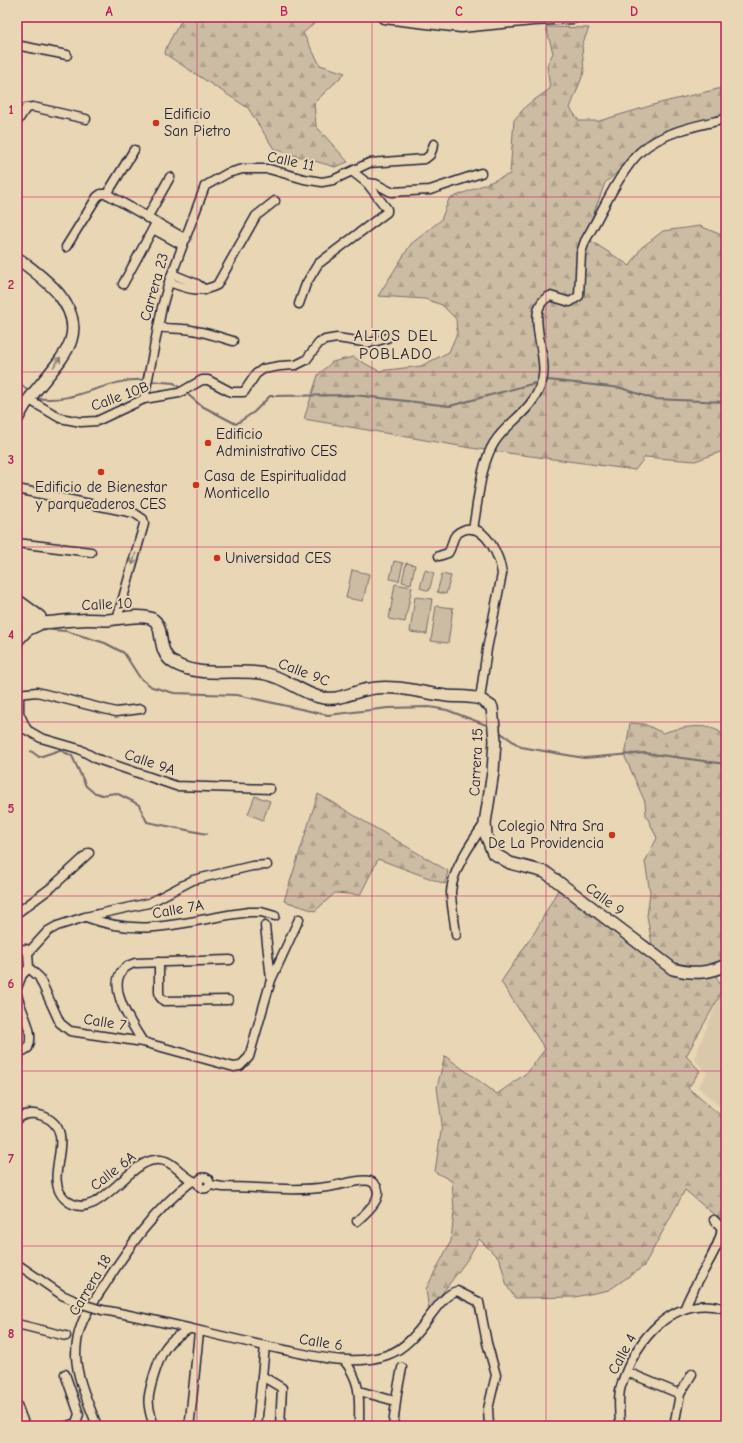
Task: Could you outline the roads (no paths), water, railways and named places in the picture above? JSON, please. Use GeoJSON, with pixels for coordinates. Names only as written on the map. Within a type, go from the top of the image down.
{"type":"FeatureCollection","features":[{"type":"Feature","properties":{"kind":"main road"},"geometry":{"type":"LineString","coordinates":[[384,17],[461,26],[573,17]]}},
{"type":"Feature","properties":{"kind":"street"},"geometry":{"type":"LineString","coordinates":[[17,44],[67,55]]}},
{"type":"Feature","properties":{"kind":"street"},"geometry":{"type":"LineString","coordinates":[[17,122],[26,108],[33,107],[86,119]]}},
{"type":"Feature","properties":{"kind":"street"},"geometry":{"type":"LineString","coordinates":[[473,529],[486,458],[494,443],[533,400],[542,379],[544,360],[536,319],[538,307],[542,300],[550,296],[570,302],[576,300],[580,287],[581,253],[623,175],[640,152],[673,134],[726,119]]}},
{"type":"Feature","properties":{"kind":"street","name":"Calle 11"},"geometry":{"type":"LineString","coordinates":[[205,186],[228,173],[251,168],[269,169],[304,179],[322,182],[333,180],[353,172],[369,163],[425,159],[430,155],[434,144]]}},
{"type":"Feature","properties":{"kind":"street"},"geometry":{"type":"LineString","coordinates":[[108,194],[134,150]]}},
{"type":"Feature","properties":{"kind":"street"},"geometry":{"type":"LineString","coordinates":[[299,304],[306,284],[318,264],[387,212],[367,183],[353,172]]}},
{"type":"Feature","properties":{"kind":"street"},"geometry":{"type":"LineString","coordinates":[[367,183],[376,184],[391,192],[430,190],[480,173]]}},
{"type":"Feature","properties":{"kind":"street"},"geometry":{"type":"LineString","coordinates":[[147,218],[170,177]]}},
{"type":"Feature","properties":{"kind":"street","name":"Carrera 23"},"geometry":{"type":"LineString","coordinates":[[144,399],[158,328],[171,278],[205,186]]}},
{"type":"Feature","properties":{"kind":"street"},"geometry":{"type":"LineString","coordinates":[[66,247],[97,197],[101,194],[108,194],[147,218],[155,226],[184,242]]}},
{"type":"Feature","properties":{"kind":"street"},"geometry":{"type":"LineString","coordinates":[[171,278],[194,291],[205,290],[217,285],[256,216],[275,201]]}},
{"type":"Feature","properties":{"kind":"street"},"geometry":{"type":"LineString","coordinates":[[122,284],[155,226]]}},
{"type":"Feature","properties":{"kind":"street"},"geometry":{"type":"LineString","coordinates":[[17,258],[57,291],[70,315],[72,328],[71,341],[59,361],[31,396],[17,418]]}},
{"type":"Feature","properties":{"kind":"street"},"geometry":{"type":"LineString","coordinates":[[158,328],[170,330],[181,328],[198,331],[233,341]]}},
{"type":"Feature","properties":{"kind":"street","name":"Calle 10B"},"geometry":{"type":"LineString","coordinates":[[31,396],[60,418],[81,422],[97,421],[144,399],[186,389],[202,380],[208,380],[231,392],[244,392],[256,374],[263,369],[280,366],[296,366],[306,360],[319,343],[325,340],[337,338],[370,343],[387,338]]}},
{"type":"Feature","properties":{"kind":"street"},"geometry":{"type":"LineString","coordinates":[[17,491],[22,490],[134,513],[144,521],[118,619]]}},
{"type":"Feature","properties":{"kind":"street"},"geometry":{"type":"LineString","coordinates":[[439,556],[448,553],[455,536],[461,531],[473,529],[486,535],[501,565],[502,574],[487,649],[480,699]]}},
{"type":"Feature","properties":{"kind":"street"},"geometry":{"type":"LineString","coordinates":[[17,543],[91,552]]}},
{"type":"Feature","properties":{"kind":"street"},"geometry":{"type":"LineString","coordinates":[[17,600],[43,621],[27,630],[17,642]]}},
{"type":"Feature","properties":{"kind":"street","name":"Calle 10"},"geometry":{"type":"LineString","coordinates":[[17,615],[43,621]]}},
{"type":"Feature","properties":{"kind":"street","name":"Calle 10"},"geometry":{"type":"LineString","coordinates":[[17,623],[145,617],[152,618],[157,622],[160,630],[162,650],[166,656]]}},
{"type":"Feature","properties":{"kind":"street","name":"Calle 9C"},"geometry":{"type":"LineString","coordinates":[[166,656],[174,663],[189,668],[216,672],[258,673],[276,676],[318,697],[328,698],[349,696],[368,689],[387,688],[480,699]]}},
{"type":"Feature","properties":{"kind":"street"},"geometry":{"type":"LineString","coordinates":[[27,730],[19,713],[18,694],[38,692],[116,712],[141,709]]}},
{"type":"Feature","properties":{"kind":"street","name":"Carrera 15"},"geometry":{"type":"LineString","coordinates":[[456,935],[451,891],[456,872],[474,839],[485,823],[494,772],[495,740],[492,707],[480,699]]}},
{"type":"Feature","properties":{"kind":"street","name":"Calle 9A"},"geometry":{"type":"LineString","coordinates":[[17,727],[27,730],[41,738],[79,749],[97,759],[176,786],[270,789]]}},
{"type":"Feature","properties":{"kind":"street","name":"Calle 9"},"geometry":{"type":"LineString","coordinates":[[485,823],[486,835],[493,853],[510,863],[545,872],[673,969],[690,973],[703,973],[726,965]]}},
{"type":"Feature","properties":{"kind":"street"},"geometry":{"type":"LineString","coordinates":[[17,913],[52,887],[89,852]]}},
{"type":"Feature","properties":{"kind":"street"},"geometry":{"type":"LineString","coordinates":[[28,953],[48,931],[57,926],[86,917],[149,903],[193,880],[252,866],[267,865]]}},
{"type":"Feature","properties":{"kind":"street","name":"Calle 7A"},"geometry":{"type":"LineString","coordinates":[[86,917],[107,925],[150,929],[249,912],[261,912],[275,916]]}},
{"type":"Feature","properties":{"kind":"street"},"geometry":{"type":"LineString","coordinates":[[271,980],[299,919]]}},
{"type":"Feature","properties":{"kind":"street"},"geometry":{"type":"LineString","coordinates":[[264,926],[271,980]]}},
{"type":"Feature","properties":{"kind":"street"},"geometry":{"type":"LineString","coordinates":[[17,950],[26,949],[28,953],[29,968],[22,975],[17,988]]}},
{"type":"Feature","properties":{"kind":"street"},"geometry":{"type":"LineString","coordinates":[[143,1042],[122,1008],[118,988],[118,978],[121,971],[128,965],[159,962],[230,960]]}},
{"type":"Feature","properties":{"kind":"street"},"geometry":{"type":"LineString","coordinates":[[159,962],[159,992],[160,997],[164,1001],[228,1000]]}},
{"type":"Feature","properties":{"kind":"street","name":"Calle 7"},"geometry":{"type":"LineString","coordinates":[[29,968],[40,977],[58,1019],[63,1027],[70,1031],[143,1042],[234,1067],[240,1066],[249,1057],[271,980]]}},
{"type":"Feature","properties":{"kind":"street"},"geometry":{"type":"LineString","coordinates":[[17,994],[19,1006],[31,1038],[28,1048],[23,1051],[17,1050]]}},
{"type":"Feature","properties":{"kind":"street","name":"Calle 6A"},"geometry":{"type":"LineString","coordinates":[[17,1119],[26,1114],[37,1114],[53,1122],[58,1128],[60,1140],[57,1183],[64,1198],[71,1204],[89,1206],[99,1201],[136,1168],[149,1161],[156,1160],[170,1162],[195,1182]]}},
{"type":"Feature","properties":{"kind":"street"},"geometry":{"type":"LineString","coordinates":[[195,1182],[205,1178],[210,1182],[210,1185],[223,1187],[323,1188],[362,1180],[371,1181],[376,1187],[378,1195],[375,1202],[357,1221]]}},
{"type":"Feature","properties":{"kind":"street","name":"Carrera 18"},"geometry":{"type":"LineString","coordinates":[[97,1426],[81,1381],[76,1357],[77,1345],[83,1321],[128,1249],[175,1194],[195,1182]]}},
{"type":"Feature","properties":{"kind":"street"},"geometry":{"type":"LineString","coordinates":[[685,1308],[691,1291],[710,1258],[722,1233],[721,1227],[714,1220]]}},
{"type":"Feature","properties":{"kind":"street","name":"Calle 6"},"geometry":{"type":"LineString","coordinates":[[17,1264],[62,1295],[82,1304],[102,1310],[140,1316],[199,1332],[265,1346],[344,1360],[376,1359],[401,1349],[419,1333],[451,1292],[457,1290],[479,1302],[487,1343],[496,1375],[488,1409],[489,1426]]}},
{"type":"Feature","properties":{"kind":"street","name":"Calle 4"},"geometry":{"type":"LineString","coordinates":[[620,1426],[620,1388],[639,1348],[653,1328],[685,1308],[704,1305],[726,1309]]}},
{"type":"Feature","properties":{"kind":"street"},"geometry":{"type":"LineString","coordinates":[[17,1317],[30,1326]]}},
{"type":"Feature","properties":{"kind":"street"},"geometry":{"type":"LineString","coordinates":[[17,1324],[66,1336]]}},
{"type":"Feature","properties":{"kind":"street"},"geometry":{"type":"LineString","coordinates":[[154,1426],[149,1406],[149,1396],[158,1365],[165,1347],[189,1329]]}},
{"type":"Feature","properties":{"kind":"street"},"geometry":{"type":"LineString","coordinates":[[187,1426],[190,1420],[199,1332]]}},
{"type":"Feature","properties":{"kind":"street"},"geometry":{"type":"LineString","coordinates":[[257,1426],[265,1346]]}},
{"type":"Feature","properties":{"kind":"street"},"geometry":{"type":"LineString","coordinates":[[344,1360],[353,1371],[359,1391],[359,1426]]}},
{"type":"Feature","properties":{"kind":"street"},"geometry":{"type":"LineString","coordinates":[[393,1426],[402,1368]]}},
{"type":"Feature","properties":{"kind":"street"},"geometry":{"type":"LineString","coordinates":[[627,1372],[680,1394]]}},
{"type":"Feature","properties":{"kind":"street"},"geometry":{"type":"LineString","coordinates":[[65,1374],[79,1414],[76,1423],[67,1426]]}},
{"type":"Feature","properties":{"kind":"street"},"geometry":{"type":"LineString","coordinates":[[674,1426],[680,1394],[692,1374]]}},
{"type":"Feature","properties":{"kind":"street"},"geometry":{"type":"LineString","coordinates":[[262,1376],[282,1388],[280,1426]]}},
{"type":"Feature","properties":{"kind":"street"},"geometry":{"type":"LineString","coordinates":[[359,1391],[396,1401]]}},
{"type":"Feature","properties":{"kind":"street"},"geometry":{"type":"LineString","coordinates":[[17,1405],[25,1426]]}},
{"type":"Feature","properties":{"kind":"waterway"},"geometry":{"type":"LineString","coordinates":[[17,380],[29,392]]}},
{"type":"Feature","properties":{"kind":"waterway"},"geometry":{"type":"LineString","coordinates":[[35,398],[65,398],[118,383],[132,380],[146,380]]}},
{"type":"Feature","properties":{"kind":"waterway"},"geometry":{"type":"LineString","coordinates":[[543,381],[548,380],[621,388],[654,399],[726,402]]}},
{"type":"Feature","properties":{"kind":"waterway"},"geometry":{"type":"LineString","coordinates":[[150,381],[174,383],[182,390]]}},
{"type":"Feature","properties":{"kind":"waterway"},"geometry":{"type":"LineString","coordinates":[[185,392],[200,405],[236,424],[254,412],[270,396],[354,395],[450,406],[539,382]]}},
{"type":"Feature","properties":{"kind":"waterway"},"geometry":{"type":"LineString","coordinates":[[39,629],[66,631],[105,643],[124,653],[140,678],[152,687],[174,693],[237,695],[328,715],[388,708],[429,707],[447,710],[489,726]]}},
{"type":"Feature","properties":{"kind":"waterway"},"geometry":{"type":"LineString","coordinates":[[498,731],[521,747],[584,758],[645,753],[726,764]]}},
{"type":"Feature","properties":{"kind":"waterway"},"geometry":{"type":"LineString","coordinates":[[31,751],[39,757],[60,750],[72,756],[86,786],[93,792],[102,795],[116,793],[134,802],[139,805],[147,822],[207,834]]}},
{"type":"Feature","properties":{"kind":"place","name":"Edificio San Pietro"},"geometry":{"type":"Point","coordinates":[156,123]}},
{"type":"Feature","properties":{"kind":"place","name":"Edificio Administrativo CES"},"geometry":{"type":"Point","coordinates":[208,443]}},
{"type":"Feature","properties":{"kind":"place","name":"Edificio de Bienestar y parqueaderos CES"},"geometry":{"type":"Point","coordinates":[101,472]}},
{"type":"Feature","properties":{"kind":"place","name":"Casa de Espiritualidad Monticello"},"geometry":{"type":"Point","coordinates":[196,485]}},
{"type":"Feature","properties":{"kind":"place","name":"Universidad CES"},"geometry":{"type":"Point","coordinates":[217,558]}},
{"type":"Feature","properties":{"kind":"place","name":"Colegio Ntra Sra De La Providencia"},"geometry":{"type":"Point","coordinates":[612,835]}},
{"type":"Feature","properties":{"kind":"district","name":"ALTOS DEL POBLADO"},"geometry":{"type":"Point","coordinates":[396,345]}}]}
